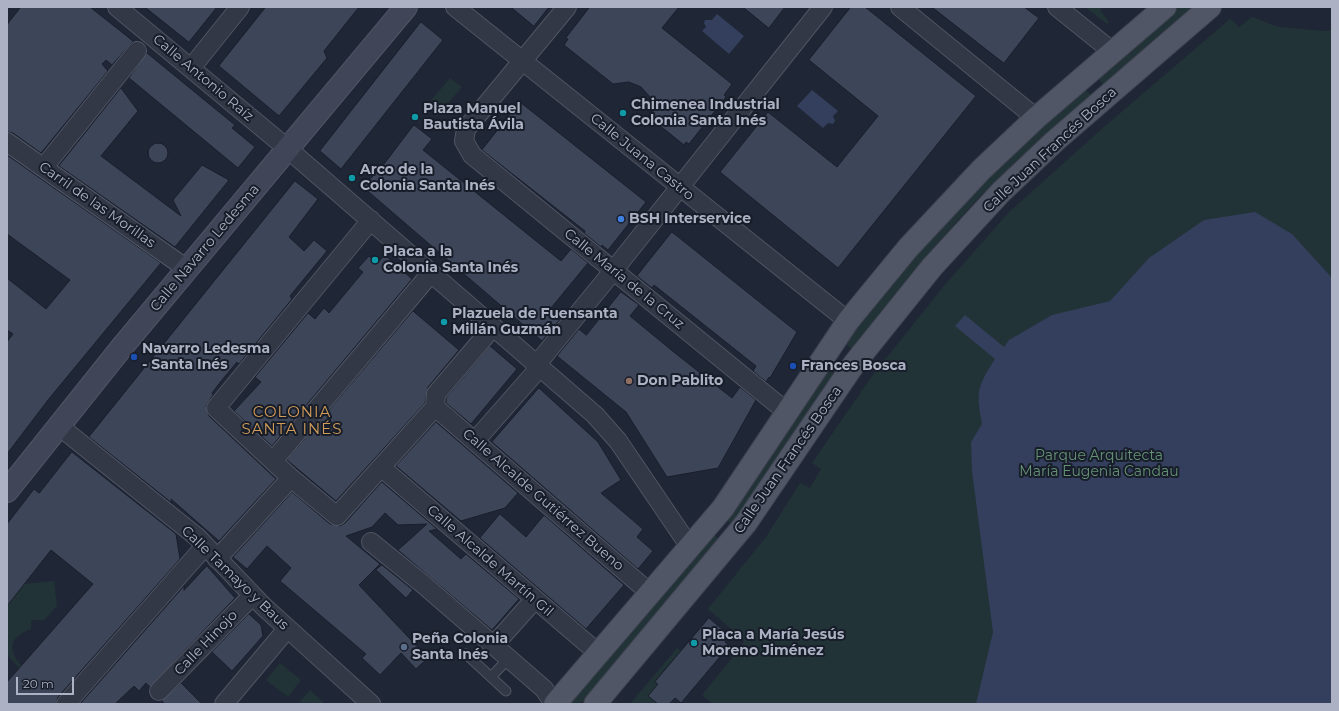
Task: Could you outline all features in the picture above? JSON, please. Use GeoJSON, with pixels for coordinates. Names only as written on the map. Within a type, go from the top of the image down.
{"type":"FeatureCollection","features":[{"type":"Feature","properties":{"kind":"main road","name":"Calle Navarro Ledesma"},"geometry":{"type":"LineString","coordinates":[[7,491],[187,269],[406,7]]}},
{"type":"Feature","properties":{"kind":"main road","name":"Calle Juan Francés Bosca"},"geometry":{"type":"LineString","coordinates":[[554,704],[723,508],[788,413],[848,321],[908,248],[981,170],[1036,118],[1165,7]]}},
{"type":"Feature","properties":{"kind":"main road","name":"Calle Juan Francés Bosca"},"geometry":{"type":"LineString","coordinates":[[595,704],[746,523],[854,364],[932,267],[1001,192],[1055,141],[1210,7]]}},
{"type":"Feature","properties":{"kind":"street","name":"Calle Antonio Raíz"},"geometry":{"type":"LineString","coordinates":[[117,7],[288,149],[596,415],[618,441],[690,547]]}},
{"type":"Feature","properties":{"kind":"street"},"geometry":{"type":"LineString","coordinates":[[192,68],[240,7]]}},
{"type":"Feature","properties":{"kind":"street","name":"Calle Juana Castro"},"geometry":{"type":"LineString","coordinates":[[454,7],[848,321]]}},
{"type":"Feature","properties":{"kind":"street"},"geometry":{"type":"LineString","coordinates":[[522,61],[567,7]]}},
{"type":"Feature","properties":{"kind":"street"},"geometry":{"type":"LineString","coordinates":[[475,441],[538,366],[823,7]]}},
{"type":"Feature","properties":{"kind":"street"},"geometry":{"type":"LineString","coordinates":[[900,7],[1036,118]]}},
{"type":"Feature","properties":{"kind":"street"},"geometry":{"type":"LineString","coordinates":[[1057,7],[1113,52]]}},
{"type":"Feature","properties":{"kind":"street"},"geometry":{"type":"LineString","coordinates":[[44,167],[137,51]]}},
{"type":"Feature","properties":{"kind":"street","name":"Calle María de la Cruz"},"geometry":{"type":"LineString","coordinates":[[522,61],[466,129],[464,141],[472,155],[788,413]]}},
{"type":"Feature","properties":{"kind":"street","name":"Carril de las Morillas"},"geometry":{"type":"LineString","coordinates":[[7,142],[187,269]]}},
{"type":"Feature","properties":{"kind":"street"},"geometry":{"type":"LineString","coordinates":[[371,220],[216,408],[292,478],[337,516],[382,468],[435,406],[436,394],[493,327]]}},
{"type":"Feature","properties":{"kind":"street"},"geometry":{"type":"LineString","coordinates":[[273,461],[431,273]]}},
{"type":"Feature","properties":{"kind":"street","name":"Calle Alcalde Gutiérrez Bueno"},"geometry":{"type":"LineString","coordinates":[[435,406],[650,593]]}},
{"type":"Feature","properties":{"kind":"street","name":"Calle Tamayo y Baus"},"geometry":{"type":"LineString","coordinates":[[59,426],[197,537],[252,596],[370,704]]}},
{"type":"Feature","properties":{"kind":"street","name":"Calle Alcalde Martín Gil"},"geometry":{"type":"LineString","coordinates":[[382,468],[598,653]]}},
{"type":"Feature","properties":{"kind":"street"},"geometry":{"type":"LineString","coordinates":[[218,559],[292,478]]}},
{"type":"Feature","properties":{"kind":"street"},"geometry":{"type":"LineString","coordinates":[[372,542],[544,689],[554,704]]}},
{"type":"Feature","properties":{"kind":"street"},"geometry":{"type":"LineString","coordinates":[[66,704],[205,546]]}},
{"type":"Feature","properties":{"kind":"street","name":"Calle Hinojo"},"geometry":{"type":"LineString","coordinates":[[159,691],[252,596]]}},
{"type":"Feature","properties":{"kind":"street"},"geometry":{"type":"LineString","coordinates":[[494,645],[535,599]]}},
{"type":"Feature","properties":{"kind":"street"},"geometry":{"type":"LineString","coordinates":[[224,704],[287,629]]}},
{"type":"Feature","properties":{"kind":"lane"},"geometry":{"type":"LineString","coordinates":[[466,654],[506,691]]}},
{"type":"Feature","properties":{"kind":"lane"},"geometry":{"type":"LineString","coordinates":[[491,677],[508,658]]}},
{"type":"Feature","properties":{"kind":"green space"},"geometry":{"type":"Polygon","coordinates":[[[1085,7],[1103,7],[1100,10],[1109,22],[1107,24],[1085,7]]]}},
{"type":"Feature","properties":{"kind":"green space"},"geometry":{"type":"Polygon","coordinates":[[[1179,7],[1194,7],[1103,84],[1097,77],[1179,7]]]}},
{"type":"Feature","properties":{"kind":"green space","name":"Parque Arquitecta María Eugenia Candau"},"geometry":{"type":"Polygon","coordinates":[[[1252,17],[1278,27],[1325,31],[1332,30],[1332,704],[713,704],[702,695],[742,646],[744,640],[708,609],[766,537],[800,483],[810,488],[821,469],[812,463],[872,376],[943,287],[1009,212],[1104,127],[1230,19],[1239,27],[1252,17]]]}},
{"type":"Feature","properties":{"kind":"green space"},"geometry":{"type":"Polygon","coordinates":[[[450,78],[462,87],[437,116],[426,106],[450,78]]]}},
{"type":"Feature","properties":{"kind":"green space"},"geometry":{"type":"Polygon","coordinates":[[[1084,88],[1091,95],[1016,162],[973,204],[941,239],[852,349],[844,343],[881,294],[966,197],[1084,88]]]}},
{"type":"Feature","properties":{"kind":"green space"},"geometry":{"type":"Polygon","coordinates":[[[832,359],[840,364],[733,525],[725,519],[832,359]]]}},
{"type":"Feature","properties":{"kind":"green space"},"geometry":{"type":"Polygon","coordinates":[[[713,534],[720,540],[580,704],[566,704],[713,534]]]}},
{"type":"Feature","properties":{"kind":"green space"},"geometry":{"type":"Polygon","coordinates":[[[54,581],[57,606],[44,620],[31,620],[31,629],[18,636],[13,644],[12,649],[14,655],[22,666],[20,669],[7,655],[7,605],[24,584],[54,581]]]}},
{"type":"Feature","properties":{"kind":"green space"},"geometry":{"type":"Polygon","coordinates":[[[677,648],[681,651],[656,681],[658,684],[648,696],[658,704],[630,704],[677,648]]]}},
{"type":"Feature","properties":{"kind":"green space"},"geometry":{"type":"Polygon","coordinates":[[[280,663],[301,680],[288,697],[266,680],[280,663]]]}},
{"type":"Feature","properties":{"kind":"green space"},"geometry":{"type":"Polygon","coordinates":[[[310,690],[325,704],[298,704],[310,690]]]}},
{"type":"Feature","properties":{"kind":"water"},"geometry":{"type":"Polygon","coordinates":[[[717,14],[744,36],[729,54],[702,31],[706,27],[704,23],[705,20],[712,20],[717,14]]]}},
{"type":"Feature","properties":{"kind":"water"},"geometry":{"type":"Polygon","coordinates":[[[812,90],[838,111],[833,116],[835,121],[833,124],[828,123],[823,128],[797,106],[812,90]]]}},
{"type":"Feature","properties":{"kind":"water"},"geometry":{"type":"Polygon","coordinates":[[[1255,212],[1292,234],[1332,278],[1332,704],[976,704],[993,632],[972,471],[971,442],[982,424],[979,404],[981,383],[995,359],[955,326],[965,315],[1004,347],[1009,340],[1052,315],[1110,301],[1149,258],[1204,220],[1255,212]]]}},
{"type":"Feature","properties":{"kind":"building"},"geometry":{"type":"Polygon","coordinates":[[[21,7],[90,7],[133,41],[112,65],[106,60],[102,64],[108,71],[41,153],[13,133],[7,132],[7,25],[21,7]]]}},
{"type":"Feature","properties":{"kind":"building"},"geometry":{"type":"Polygon","coordinates":[[[145,7],[217,7],[189,42],[145,7]]]}},
{"type":"Feature","properties":{"kind":"building"},"geometry":{"type":"Polygon","coordinates":[[[266,7],[359,7],[324,51],[327,58],[279,116],[219,66],[266,7]]]}},
{"type":"Feature","properties":{"kind":"building"},"geometry":{"type":"Polygon","coordinates":[[[511,7],[549,7],[534,26],[511,7]]]}},
{"type":"Feature","properties":{"kind":"building"},"geometry":{"type":"Polygon","coordinates":[[[590,7],[679,7],[662,28],[732,84],[724,95],[726,97],[689,144],[686,142],[684,145],[653,120],[653,105],[650,97],[641,87],[629,82],[613,84],[564,45],[568,39],[566,38],[590,7]]]}},
{"type":"Feature","properties":{"kind":"building"},"geometry":{"type":"Polygon","coordinates":[[[743,7],[785,7],[769,28],[743,7]]]}},
{"type":"Feature","properties":{"kind":"building"},"geometry":{"type":"Polygon","coordinates":[[[851,7],[865,7],[976,96],[838,268],[720,172],[768,112],[837,167],[878,116],[809,60],[851,7]]]}},
{"type":"Feature","properties":{"kind":"building"},"geometry":{"type":"Polygon","coordinates":[[[932,7],[1024,7],[1039,18],[1004,63],[932,7]]]}},
{"type":"Feature","properties":{"kind":"building"},"geometry":{"type":"Polygon","coordinates":[[[421,22],[443,40],[341,169],[320,151],[421,22]]]}},
{"type":"Feature","properties":{"kind":"building"},"geometry":{"type":"Polygon","coordinates":[[[147,53],[235,125],[232,128],[255,147],[238,168],[129,78],[147,53]]]}},
{"type":"Feature","properties":{"kind":"building"},"geometry":{"type":"Polygon","coordinates":[[[121,88],[138,111],[101,156],[181,216],[173,200],[202,165],[229,180],[175,247],[59,166],[121,88]]]}},
{"type":"Feature","properties":{"kind":"building"},"geometry":{"type":"Polygon","coordinates":[[[520,102],[646,202],[608,250],[602,245],[601,247],[584,233],[585,231],[482,150],[520,102]]]}},
{"type":"Feature","properties":{"kind":"building"},"geometry":{"type":"Polygon","coordinates":[[[414,125],[432,139],[423,150],[561,261],[571,249],[588,263],[551,308],[562,317],[542,341],[363,187],[384,164],[414,125]]]}},
{"type":"Feature","properties":{"kind":"building"},"geometry":{"type":"Polygon","coordinates":[[[158,143],[165,146],[168,153],[165,160],[158,163],[151,160],[148,153],[151,146],[158,143]]]}},
{"type":"Feature","properties":{"kind":"building"},"geometry":{"type":"Polygon","coordinates":[[[7,155],[161,263],[48,400],[7,454],[7,342],[13,334],[7,330],[7,278],[46,309],[70,280],[7,234],[7,155]]]}},
{"type":"Feature","properties":{"kind":"building"},"geometry":{"type":"Polygon","coordinates":[[[295,181],[318,199],[289,237],[304,251],[314,240],[327,251],[290,296],[292,299],[239,364],[237,362],[222,380],[212,393],[213,395],[206,406],[209,416],[276,479],[219,541],[171,499],[172,503],[89,437],[295,181]]]}},
{"type":"Feature","properties":{"kind":"building"},"geometry":{"type":"Polygon","coordinates":[[[672,232],[797,332],[770,378],[769,377],[766,382],[753,371],[756,366],[654,285],[652,288],[637,276],[672,232]]]}},
{"type":"Feature","properties":{"kind":"building"},"geometry":{"type":"Polygon","coordinates":[[[385,255],[412,279],[272,446],[234,411],[261,382],[255,377],[308,313],[315,319],[324,308],[329,313],[363,272],[358,268],[369,256],[377,263],[385,255]]]}},
{"type":"Feature","properties":{"kind":"building"},"geometry":{"type":"Polygon","coordinates":[[[621,292],[639,305],[630,316],[675,353],[732,398],[740,387],[756,400],[718,468],[667,477],[626,412],[557,356],[579,329],[586,335],[621,292]]]}},
{"type":"Feature","properties":{"kind":"building"},"geometry":{"type":"Polygon","coordinates":[[[413,311],[459,350],[428,387],[425,403],[336,501],[287,460],[413,311]]]}},
{"type":"Feature","properties":{"kind":"building"},"geometry":{"type":"Polygon","coordinates":[[[490,346],[517,369],[471,424],[446,403],[446,398],[490,346]]]}},
{"type":"Feature","properties":{"kind":"building"},"geometry":{"type":"Polygon","coordinates":[[[539,388],[598,442],[621,480],[601,493],[643,529],[637,537],[653,551],[638,569],[492,442],[539,388]]]}},
{"type":"Feature","properties":{"kind":"building"},"geometry":{"type":"Polygon","coordinates":[[[436,422],[518,493],[505,508],[461,521],[396,466],[436,422]]]}},
{"type":"Feature","properties":{"kind":"building"},"geometry":{"type":"Polygon","coordinates":[[[72,452],[176,534],[180,559],[58,697],[56,704],[7,704],[7,682],[93,584],[51,550],[7,606],[7,524],[34,489],[39,493],[72,452]]]}},
{"type":"Feature","properties":{"kind":"building"},"geometry":{"type":"Polygon","coordinates":[[[382,482],[437,529],[429,531],[461,559],[466,554],[519,599],[492,630],[398,550],[427,524],[398,525],[385,513],[372,527],[346,536],[380,564],[359,585],[428,658],[416,669],[401,653],[380,675],[362,658],[366,654],[280,581],[291,568],[267,546],[247,569],[233,557],[292,492],[330,524],[340,526],[345,523],[382,482]]]}},
{"type":"Feature","properties":{"kind":"building"},"geometry":{"type":"Polygon","coordinates":[[[500,514],[526,537],[544,515],[624,585],[586,629],[480,538],[500,514]]]}},
{"type":"Feature","properties":{"kind":"building"},"geometry":{"type":"Polygon","coordinates":[[[382,565],[413,590],[406,598],[376,570],[382,565]]]}},
{"type":"Feature","properties":{"kind":"building"},"geometry":{"type":"Polygon","coordinates":[[[207,566],[235,598],[150,687],[146,683],[139,691],[134,686],[115,704],[80,704],[184,586],[184,590],[207,566]]]}},
{"type":"Feature","properties":{"kind":"building"},"geometry":{"type":"Polygon","coordinates":[[[249,614],[261,625],[263,636],[232,671],[212,652],[249,614]]]}},
{"type":"Feature","properties":{"kind":"building"},"geometry":{"type":"Polygon","coordinates":[[[709,618],[730,636],[725,642],[729,646],[681,703],[675,698],[669,704],[658,704],[648,696],[658,684],[655,682],[709,618]]]}},
{"type":"Feature","properties":{"kind":"building"},"geometry":{"type":"Polygon","coordinates":[[[181,683],[202,704],[165,704],[162,701],[181,683]]]}},
{"type":"Feature","properties":{"kind":"place","name":"Chimenea Industrial Colonia Santa Inés"},"geometry":{"type":"Point","coordinates":[623,113]}},
{"type":"Feature","properties":{"kind":"place","name":"Plaza Manuel Bautista Ávila"},"geometry":{"type":"Point","coordinates":[415,117]}},
{"type":"Feature","properties":{"kind":"place","name":"Arco de la Colonia Santa Inés"},"geometry":{"type":"Point","coordinates":[352,178]}},
{"type":"Feature","properties":{"kind":"place","name":"BSH Interservice"},"geometry":{"type":"Point","coordinates":[621,219]}},
{"type":"Feature","properties":{"kind":"place","name":"Placa a la Colonia Santa Inés"},"geometry":{"type":"Point","coordinates":[375,260]}},
{"type":"Feature","properties":{"kind":"place","name":"Plazuela de Fuensanta Millán Guzmán"},"geometry":{"type":"Point","coordinates":[444,322]}},
{"type":"Feature","properties":{"kind":"place","name":"Navarro Ledesma - Santa Inés"},"geometry":{"type":"Point","coordinates":[134,357]}},
{"type":"Feature","properties":{"kind":"place","name":"Frances Bosca"},"geometry":{"type":"Point","coordinates":[793,366]}},
{"type":"Feature","properties":{"kind":"place","name":"Don Pablito"},"geometry":{"type":"Point","coordinates":[629,381]}},
{"type":"Feature","properties":{"kind":"place","name":"Placa a María Jesús Moreno Jiménez"},"geometry":{"type":"Point","coordinates":[694,643]}},
{"type":"Feature","properties":{"kind":"place","name":"Peña Colonia Santa Inés"},"geometry":{"type":"Point","coordinates":[404,647]}},
{"type":"Feature","properties":{"kind":"district","name":"COLONIA SANTA INÉS"},"geometry":{"type":"Point","coordinates":[292,422]}}]}
